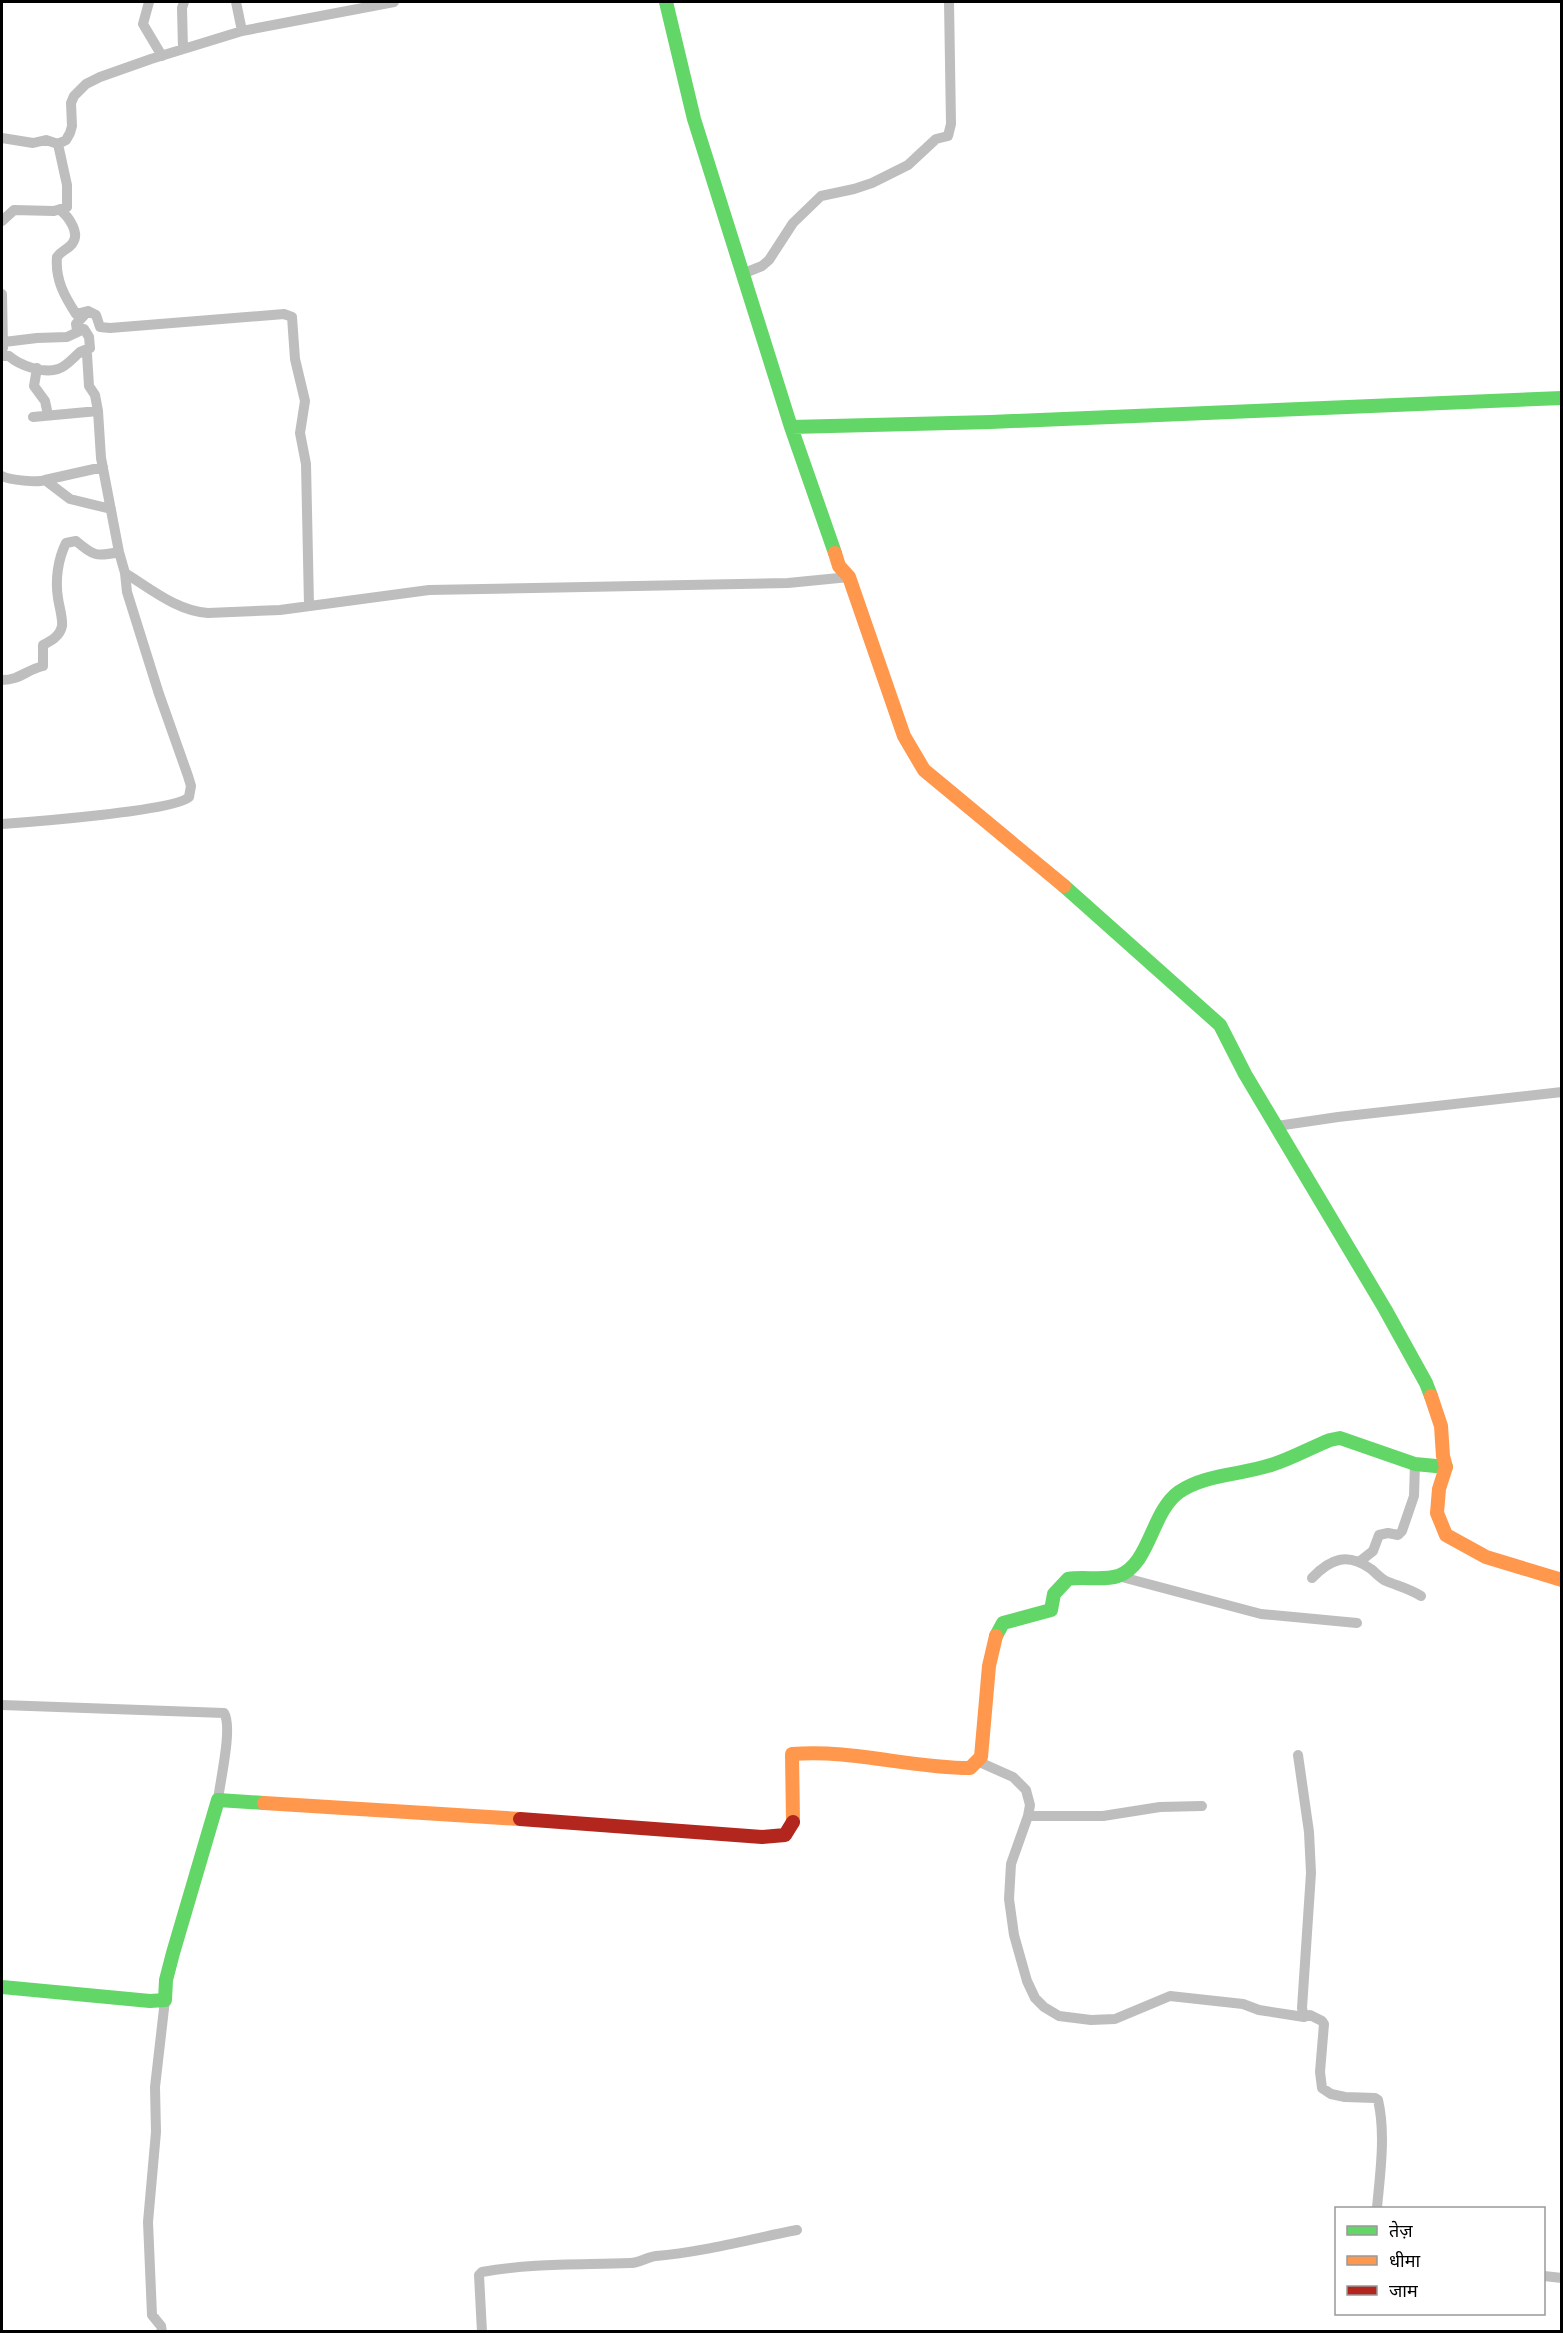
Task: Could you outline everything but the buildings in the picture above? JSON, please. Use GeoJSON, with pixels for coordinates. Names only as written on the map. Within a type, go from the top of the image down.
{"type":"FeatureCollection","features":[{"type":"Feature","properties":{"kind":"street"},"geometry":{"type":"LineString","coordinates":[[149,2],[143,24],[162,56]]}},
{"type":"Feature","properties":{"kind":"street"},"geometry":{"type":"LineString","coordinates":[[183,50],[182,8],[184,2]]}},
{"type":"Feature","properties":{"kind":"street"},"geometry":{"type":"LineString","coordinates":[[236,2],[242,31]]}},
{"type":"Feature","properties":{"kind":"street"},"geometry":{"type":"LineString","coordinates":[[2,138],[33,143],[46,140],[58,144],[66,140],[72,126],[71,103],[80,89],[100,77],[242,31],[394,2]]}},
{"type":"Feature","properties":{"kind":"street"},"geometry":{"type":"LineString","coordinates":[[666,2],[694,118],[791,427],[839,566],[849,577],[904,736],[917,761],[931,777],[1074,895],[1220,1025],[1245,1074],[1407,1347],[1426,1383],[1441,1426],[1446,1467],[1439,1489],[1437,1513],[1446,1535],[1486,1557],[1562,1580]]}},
{"type":"Feature","properties":{"kind":"street"},"geometry":{"type":"LineString","coordinates":[[742,274],[762,266],[769,260],[793,223],[821,196],[872,183],[908,165],[936,139],[948,136],[951,124],[949,2]]}},
{"type":"Feature","properties":{"kind":"street"},"geometry":{"type":"LineString","coordinates":[[2,221],[14,210],[60,210],[66,207],[67,185],[58,144]]}},
{"type":"Feature","properties":{"kind":"street"},"geometry":{"type":"LineString","coordinates":[[60,210],[71,222],[74,235],[72,243],[57,257],[61,288],[76,314],[88,311],[96,315],[100,327],[284,314],[292,317],[295,359],[305,401],[300,433],[306,464],[309,605]]}},
{"type":"Feature","properties":{"kind":"street"},"geometry":{"type":"LineString","coordinates":[[2,294],[4,342],[2,355],[9,356],[16,362],[37,368],[60,369],[80,352],[90,348],[89,337],[84,329]]}},
{"type":"Feature","properties":{"kind":"street"},"geometry":{"type":"LineString","coordinates":[[84,329],[77,330],[76,324],[88,311]]}},
{"type":"Feature","properties":{"kind":"street"},"geometry":{"type":"LineString","coordinates":[[4,342],[67,337],[84,329]]}},
{"type":"Feature","properties":{"kind":"street"},"geometry":{"type":"LineString","coordinates":[[2,824],[182,802],[189,797],[191,786],[159,694],[126,583],[103,467],[98,411],[89,386],[87,354],[80,352]]}},
{"type":"Feature","properties":{"kind":"street"},"geometry":{"type":"LineString","coordinates":[[37,368],[34,386],[45,401],[48,415]]}},
{"type":"Feature","properties":{"kind":"street"},"geometry":{"type":"LineString","coordinates":[[791,427],[991,422],[1562,398]]}},
{"type":"Feature","properties":{"kind":"street"},"geometry":{"type":"LineString","coordinates":[[33,417],[98,411]]}},
{"type":"Feature","properties":{"kind":"street"},"geometry":{"type":"LineString","coordinates":[[2,476],[10,480],[25,479],[39,483],[103,467]]}},
{"type":"Feature","properties":{"kind":"street"},"geometry":{"type":"LineString","coordinates":[[45,480],[70,499],[111,509]]}},
{"type":"Feature","properties":{"kind":"street"},"geometry":{"type":"LineString","coordinates":[[2,680],[22,677],[29,670],[43,666],[43,645],[59,634],[62,625],[57,594],[58,566],[59,556],[66,543],[76,541],[93,554],[106,555],[119,552]]}},
{"type":"Feature","properties":{"kind":"street"},"geometry":{"type":"LineString","coordinates":[[126,583],[198,612],[259,612],[429,590],[788,583],[849,577]]}},
{"type":"Feature","properties":{"kind":"street"},"geometry":{"type":"LineString","coordinates":[[1277,1126],[1562,1092]]}},
{"type":"Feature","properties":{"kind":"street"},"geometry":{"type":"LineString","coordinates":[[1118,1576],[1128,1570],[1137,1559],[1168,1501],[1177,1493],[1199,1482],[1271,1465],[1340,1438],[1415,1464],[1446,1467]]}},
{"type":"Feature","properties":{"kind":"street"},"geometry":{"type":"LineString","coordinates":[[1359,1562],[1373,1551],[1379,1535],[1388,1533],[1398,1535],[1402,1531],[1414,1496],[1415,1464]]}},
{"type":"Feature","properties":{"kind":"street"},"geometry":{"type":"LineString","coordinates":[[1312,1578],[1322,1567],[1332,1561],[1359,1562],[1386,1580],[1407,1587],[1421,1596]]}},
{"type":"Feature","properties":{"kind":"street"},"geometry":{"type":"LineString","coordinates":[[218,1800],[375,1808],[707,1833],[782,1836],[788,1834],[794,1821],[792,1754],[808,1752],[941,1768],[970,1768],[981,1757],[990,1653],[995,1633],[1002,1623],[1051,1610],[1054,1594],[1068,1580],[1118,1576],[1262,1614],[1357,1623]]}},
{"type":"Feature","properties":{"kind":"street"},"geometry":{"type":"LineString","coordinates":[[2,1705],[224,1713],[227,1721],[218,1800],[166,1980],[155,2087],[156,2132],[148,2222],[152,2315],[161,2326],[162,2331]]}},
{"type":"Feature","properties":{"kind":"street"},"geometry":{"type":"LineString","coordinates":[[1298,1755],[1309,1832],[1311,1874],[1302,2002],[1304,2017]]}},
{"type":"Feature","properties":{"kind":"street"},"geometry":{"type":"LineString","coordinates":[[977,1761],[1022,1783],[1028,1797],[1028,1816],[1011,1864],[1009,1899],[1014,1935],[1027,1981],[1035,1998],[1059,2016],[1091,2020],[1115,2019],[1170,1996],[1243,2004],[1259,2010],[1304,2017],[1310,2015],[1322,2021],[1324,2024],[1320,2072],[1322,2088],[1340,2096],[1378,2100],[1381,2112],[1381,2132],[1377,2207]]}},
{"type":"Feature","properties":{"kind":"street"},"geometry":{"type":"LineString","coordinates":[[1028,1816],[1103,1816],[1160,1807],[1202,1806]]}},
{"type":"Feature","properties":{"kind":"street"},"geometry":{"type":"LineString","coordinates":[[2,1988],[150,2001],[165,2000]]}},
{"type":"Feature","properties":{"kind":"street"},"geometry":{"type":"LineString","coordinates":[[482,2331],[479,2275],[482,2272],[568,2264],[631,2263],[657,2256],[721,2248],[797,2230]]}},
{"type":"Feature","properties":{"kind":"street"},"geometry":{"type":"LineString","coordinates":[[1545,2276],[1562,2278]]}},
{"type":"Feature","properties":{"kind":"traffic: fast"},"geometry":{"type":"LineString","coordinates":[[666,2],[694,119],[791,427],[835,553]]}},
{"type":"Feature","properties":{"kind":"traffic: fast"},"geometry":{"type":"LineString","coordinates":[[791,427],[991,422],[1562,398]]}},
{"type":"Feature","properties":{"kind":"traffic: fast"},"geometry":{"type":"LineString","coordinates":[[1064,886],[1220,1025],[1245,1074],[1385,1309],[1431,1396]]}},
{"type":"Feature","properties":{"kind":"traffic: fast"},"geometry":{"type":"LineString","coordinates":[[996,1636],[1003,1623],[1051,1610],[1054,1594],[1068,1579],[1112,1577],[1129,1570],[1144,1550],[1162,1512],[1179,1492],[1189,1486],[1212,1478],[1271,1465],[1340,1438],[1415,1464],[1446,1467]]}},
{"type":"Feature","properties":{"kind":"traffic: fast"},"geometry":{"type":"LineString","coordinates":[[2,1987],[150,2001],[165,2000],[166,1980],[173,1953],[218,1800],[264,1803]]}},
{"type":"Feature","properties":{"kind":"traffic: slow"},"geometry":{"type":"LineString","coordinates":[[835,553],[839,566],[849,577],[904,736],[924,770],[1064,886]]}},
{"type":"Feature","properties":{"kind":"traffic: slow"},"geometry":{"type":"LineString","coordinates":[[1431,1396],[1441,1426],[1446,1467],[1439,1489],[1437,1513],[1446,1535],[1486,1557],[1562,1580]]}},
{"type":"Feature","properties":{"kind":"traffic: slow"},"geometry":{"type":"LineString","coordinates":[[793,1822],[792,1754],[837,1754],[970,1768],[981,1757],[989,1666],[996,1636]]}},
{"type":"Feature","properties":{"kind":"traffic: slow"},"geometry":{"type":"LineString","coordinates":[[264,1803],[520,1819]]}},
{"type":"Feature","properties":{"kind":"traffic: jam"},"geometry":{"type":"LineString","coordinates":[[520,1819],[762,1837],[785,1835],[793,1822]]}}]}
